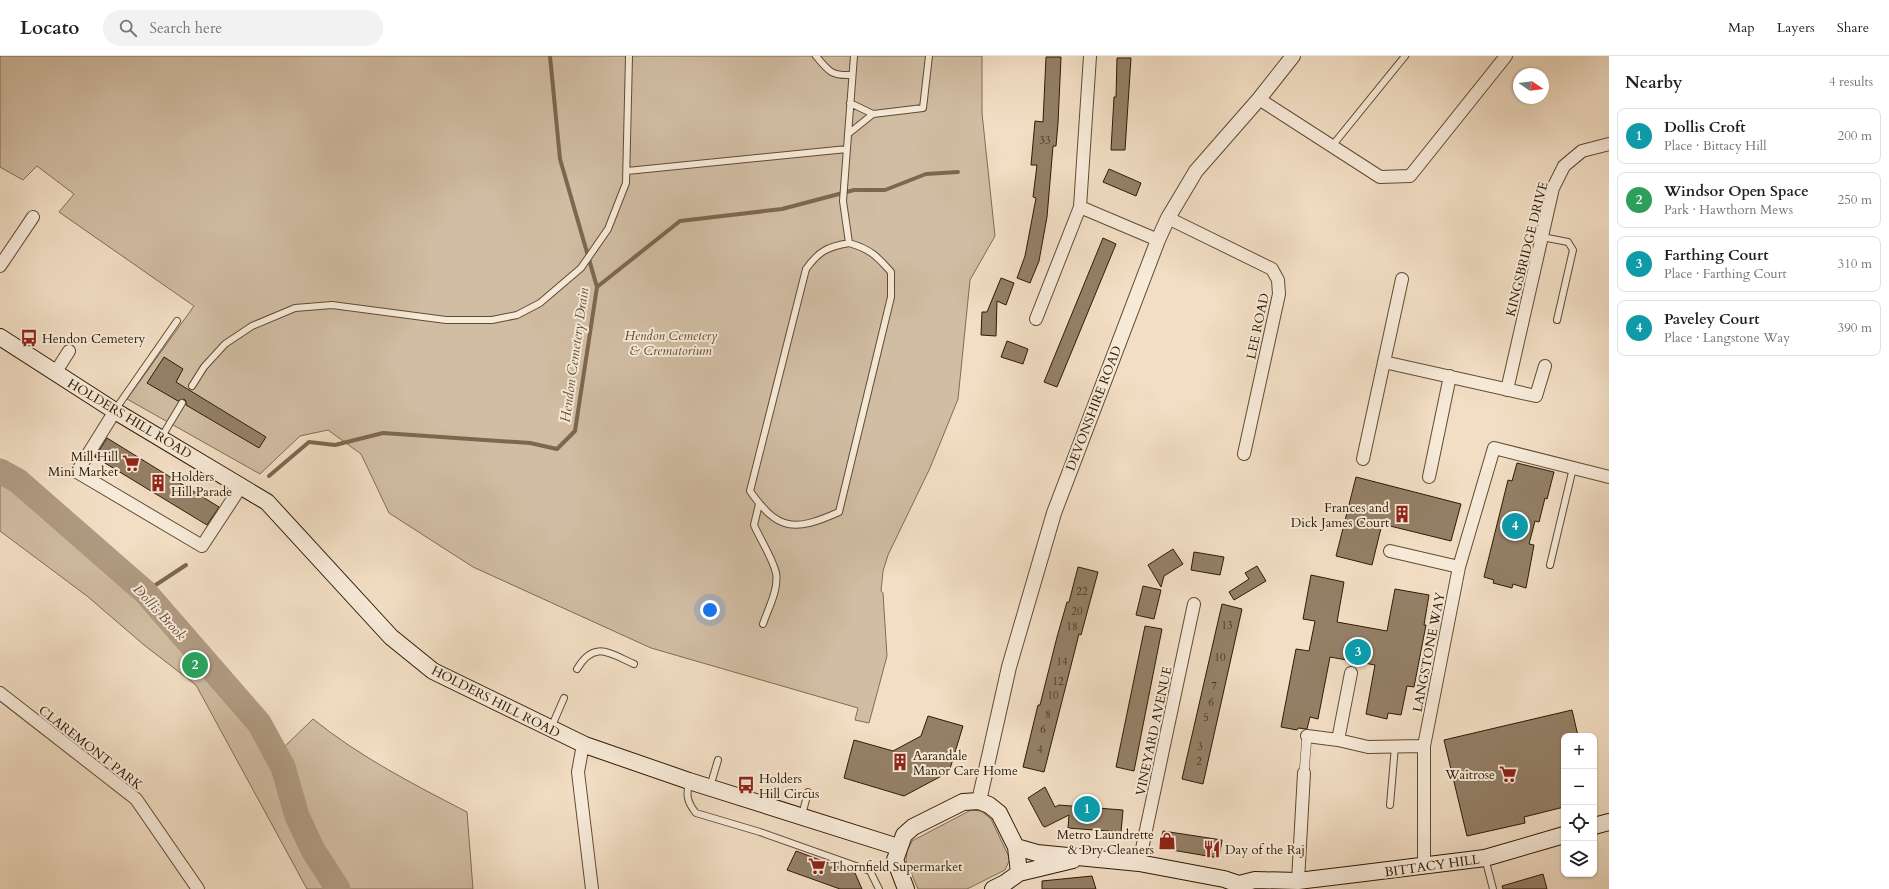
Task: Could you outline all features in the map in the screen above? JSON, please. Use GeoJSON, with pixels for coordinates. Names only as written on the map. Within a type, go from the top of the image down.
{"type":"FeatureCollection","features":[{"type":"Feature","properties":{"kind":"main road","name":"HOLDERS HILL ROAD"},"geometry":{"type":"LineString","coordinates":[[0,337],[115,411],[267,502],[391,637],[433,671],[585,745],[710,788],[898,847]]}},
{"type":"Feature","properties":{"kind":"main road"},"geometry":{"type":"LineString","coordinates":[[906,889],[895,860],[898,847],[904,835],[913,827],[963,802],[979,800],[989,804],[999,813],[1016,847],[1019,873],[993,889]]}},
{"type":"Feature","properties":{"kind":"main road"},"geometry":{"type":"LineString","coordinates":[[1597,825],[1609,822]]}},
{"type":"Feature","properties":{"kind":"main road","name":"BITTACY HILL"},"geometry":{"type":"LineString","coordinates":[[1016,847],[1038,853],[1139,863],[1224,879],[1239,887],[1255,880],[1298,881],[1485,858],[1561,836]]}},
{"type":"Feature","properties":{"kind":"main road","name":"BITTACY HILL"},"geometry":{"type":"LineString","coordinates":[[1019,873],[1084,857]]}},
{"type":"Feature","properties":{"kind":"street"},"geometry":{"type":"LineString","coordinates":[[1036,319],[1080,207],[1090,56]]}},
{"type":"Feature","properties":{"kind":"street","name":"DEVONSHIRE ROAD"},"geometry":{"type":"LineString","coordinates":[[979,800],[1009,667],[1054,513],[1158,240],[1168,218],[1196,171],[1259,99],[1293,56]]}},
{"type":"Feature","properties":{"kind":"street"},"geometry":{"type":"LineString","coordinates":[[1259,99],[1380,177],[1410,176],[1506,56]]}},
{"type":"Feature","properties":{"kind":"street","name":"KINGSBRIDGE DRIVE"},"geometry":{"type":"LineString","coordinates":[[1507,390],[1553,188],[1564,166],[1582,151],[1609,144]]}},
{"type":"Feature","properties":{"kind":"street"},"geometry":{"type":"LineString","coordinates":[[1080,207],[1158,240]]}},
{"type":"Feature","properties":{"kind":"street"},"geometry":{"type":"LineString","coordinates":[[0,266],[33,217]]}},
{"type":"Feature","properties":{"kind":"street","name":"LEE ROAD"},"geometry":{"type":"LineString","coordinates":[[1168,218],[1272,269],[1278,280],[1279,294],[1244,454]]}},
{"type":"Feature","properties":{"kind":"street"},"geometry":{"type":"LineString","coordinates":[[1362,459],[1402,279]]}},
{"type":"Feature","properties":{"kind":"street"},"geometry":{"type":"LineString","coordinates":[[55,373],[69,351]]}},
{"type":"Feature","properties":{"kind":"street"},"geometry":{"type":"LineString","coordinates":[[1384,362],[1536,396],[1545,366]]}},
{"type":"Feature","properties":{"kind":"street"},"geometry":{"type":"LineString","coordinates":[[1430,477],[1450,376]]}},
{"type":"Feature","properties":{"kind":"street"},"geometry":{"type":"LineString","coordinates":[[115,411],[77,472],[202,546],[242,486]]}},
{"type":"Feature","properties":{"kind":"street","name":"LANGSTONE WAY"},"geometry":{"type":"LineString","coordinates":[[1424,866],[1424,746],[1459,567],[1494,448],[1573,468]]}},
{"type":"Feature","properties":{"kind":"street"},"geometry":{"type":"LineString","coordinates":[[1573,468],[1609,477]]}},
{"type":"Feature","properties":{"kind":"street"},"geometry":{"type":"LineString","coordinates":[[1390,551],[1459,567]]}},
{"type":"Feature","properties":{"kind":"street","name":"VINEYARD AVENUE"},"geometry":{"type":"LineString","coordinates":[[1139,863],[1194,604]]}},
{"type":"Feature","properties":{"kind":"street"},"geometry":{"type":"LineString","coordinates":[[1338,740],[1351,673]]}},
{"type":"Feature","properties":{"kind":"street","name":"CLAREMONT PARK"},"geometry":{"type":"LineString","coordinates":[[0,693],[136,799],[198,889]]}},
{"type":"Feature","properties":{"kind":"street"},"geometry":{"type":"LineString","coordinates":[[1298,881],[1306,736],[1338,740],[1368,747],[1424,746]]}},
{"type":"Feature","properties":{"kind":"street"},"geometry":{"type":"LineString","coordinates":[[585,745],[582,750],[578,772],[592,889]]}},
{"type":"Feature","properties":{"kind":"lane"},"geometry":{"type":"LineString","coordinates":[[192,386],[204,367],[225,344],[252,326],[295,308],[332,305],[446,320],[492,320],[517,315],[540,303],[581,268],[608,229],[626,183],[629,56]]}},
{"type":"Feature","properties":{"kind":"lane"},"geometry":{"type":"LineString","coordinates":[[816,56],[838,76],[852,75]]}},
{"type":"Feature","properties":{"kind":"lane"},"geometry":{"type":"LineString","coordinates":[[849,243],[842,201],[854,56]]}},
{"type":"Feature","properties":{"kind":"lane"},"geometry":{"type":"LineString","coordinates":[[848,134],[873,114],[923,108],[929,56]]}},
{"type":"Feature","properties":{"kind":"lane"},"geometry":{"type":"LineString","coordinates":[[1332,146],[1405,56]]}},
{"type":"Feature","properties":{"kind":"lane"},"geometry":{"type":"LineString","coordinates":[[850,102],[873,114]]}},
{"type":"Feature","properties":{"kind":"lane"},"geometry":{"type":"LineString","coordinates":[[627,171],[847,149]]}},
{"type":"Feature","properties":{"kind":"lane"},"geometry":{"type":"LineString","coordinates":[[1542,237],[1568,242],[1573,250],[1557,320]]}},
{"type":"Feature","properties":{"kind":"lane"},"geometry":{"type":"LineString","coordinates":[[849,243],[863,247],[875,254],[891,272],[891,297],[839,512],[816,522],[786,524],[773,519],[759,504],[750,491],[806,269],[816,255],[831,246],[849,243]]}},
{"type":"Feature","properties":{"kind":"lane"},"geometry":{"type":"LineString","coordinates":[[115,411],[177,321]]}},
{"type":"Feature","properties":{"kind":"lane"},"geometry":{"type":"LineString","coordinates":[[161,438],[182,403]]}},
{"type":"Feature","properties":{"kind":"lane"},"geometry":{"type":"LineString","coordinates":[[1550,565],[1573,468]]}},
{"type":"Feature","properties":{"kind":"lane"},"geometry":{"type":"LineString","coordinates":[[759,504],[754,525],[774,568],[776,577],[774,590],[763,624]]}},
{"type":"Feature","properties":{"kind":"lane"},"geometry":{"type":"LineString","coordinates":[[577,669],[588,654],[594,651],[612,654],[634,664]]}},
{"type":"Feature","properties":{"kind":"lane"},"geometry":{"type":"LineString","coordinates":[[550,729],[564,698]]}},
{"type":"Feature","properties":{"kind":"lane"},"geometry":{"type":"LineString","coordinates":[[1390,804],[1395,746]]}},
{"type":"Feature","properties":{"kind":"lane"},"geometry":{"type":"LineString","coordinates":[[710,788],[718,760]]}},
{"type":"Feature","properties":{"kind":"lane"},"geometry":{"type":"LineString","coordinates":[[689,781],[686,796],[690,806],[696,813],[760,832],[870,871],[879,889]]}},
{"type":"Feature","properties":{"kind":"lane"},"geometry":{"type":"LineString","coordinates":[[801,816],[808,792]]}},
{"type":"Feature","properties":{"kind":"lane"},"geometry":{"type":"LineString","coordinates":[[1485,858],[1493,889]]}},
{"type":"Feature","properties":{"kind":"green space","name":"Hendon Cemetery & Crematorium"},"geometry":{"type":"Polygon","coordinates":[[[0,56],[982,56],[982,113],[995,236],[970,280],[958,399],[930,468],[888,555],[883,571],[881,591],[883,593],[887,656],[869,723],[855,720],[858,708],[651,648],[473,567],[389,513],[361,454],[328,430],[300,436],[260,474],[127,399],[194,306],[59,212],[74,194],[37,166],[23,180],[0,167],[0,56]]]}},
{"type":"Feature","properties":{"kind":"green space"},"geometry":{"type":"Polygon","coordinates":[[[0,464],[53,503],[168,603],[260,712],[282,749],[313,719],[349,746],[368,758],[467,812],[473,889],[307,889],[196,685],[144,645],[87,596],[0,531],[0,464]]]}},
{"type":"Feature","properties":{"kind":"green space"},"geometry":{"type":"Polygon","coordinates":[[[971,810],[981,811],[991,819],[1010,859],[1005,870],[967,889],[918,889],[906,861],[907,851],[912,841],[971,810]]]}},
{"type":"Feature","properties":{"kind":"building"},"geometry":{"type":"Polygon","coordinates":[[[1046,57],[1061,57],[1058,123],[1056,146],[1053,146],[1047,217],[1039,261],[1030,283],[1017,278],[1025,256],[1036,198],[1033,197],[1037,165],[1031,165],[1035,121],[1043,122],[1046,57]]]}},
{"type":"Feature","properties":{"kind":"building"},"geometry":{"type":"Polygon","coordinates":[[[1117,58],[1131,58],[1125,150],[1111,150],[1114,97],[1116,97],[1117,58]]]}},
{"type":"Feature","properties":{"kind":"building"},"geometry":{"type":"Polygon","coordinates":[[[1109,169],[1141,183],[1136,196],[1103,182],[1109,169]]]}},
{"type":"Feature","properties":{"kind":"building"},"geometry":{"type":"Polygon","coordinates":[[[1103,238],[1116,244],[1057,387],[1044,382],[1103,238]]]}},
{"type":"Feature","properties":{"kind":"building"},"geometry":{"type":"Polygon","coordinates":[[[1001,278],[1014,283],[1006,305],[997,301],[996,336],[981,335],[982,312],[987,312],[1001,278]]]}},
{"type":"Feature","properties":{"kind":"building"},"geometry":{"type":"Polygon","coordinates":[[[1007,341],[1028,349],[1023,364],[1001,357],[1007,341]]]}},
{"type":"Feature","properties":{"kind":"building"},"geometry":{"type":"Polygon","coordinates":[[[164,357],[183,369],[176,382],[266,437],[259,448],[186,405],[186,401],[184,399],[178,401],[147,383],[164,357]]]}},
{"type":"Feature","properties":{"kind":"building","name":"Holders Hill Parade"},"geometry":{"type":"Polygon","coordinates":[[[107,438],[219,507],[207,525],[95,457],[107,438]]]}},
{"type":"Feature","properties":{"kind":"building"},"geometry":{"type":"Polygon","coordinates":[[[1517,463],[1554,472],[1547,499],[1545,498],[1539,522],[1535,521],[1529,544],[1534,545],[1526,588],[1513,584],[1512,588],[1493,583],[1494,580],[1484,577],[1508,480],[1512,481],[1517,463]]]}},
{"type":"Feature","properties":{"kind":"building","name":"Frances and Dick James Court"},"geometry":{"type":"Polygon","coordinates":[[[1356,477],[1461,504],[1451,541],[1382,524],[1372,565],[1336,556],[1356,477]]]}},
{"type":"Feature","properties":{"kind":"building"},"geometry":{"type":"Polygon","coordinates":[[[1173,549],[1183,564],[1164,576],[1161,587],[1148,565],[1173,549]]]}},
{"type":"Feature","properties":{"kind":"building"},"geometry":{"type":"Polygon","coordinates":[[[1194,552],[1224,557],[1220,575],[1191,570],[1194,552]]]}},
{"type":"Feature","properties":{"kind":"building"},"geometry":{"type":"Polygon","coordinates":[[[1257,566],[1266,581],[1234,600],[1229,592],[1249,579],[1245,573],[1257,566]]]}},
{"type":"Feature","properties":{"kind":"building"},"geometry":{"type":"Polygon","coordinates":[[[1078,567],[1098,572],[1081,635],[1079,634],[1044,772],[1023,767],[1038,705],[1040,705],[1057,637],[1067,602],[1069,602],[1078,567]]]}},
{"type":"Feature","properties":{"kind":"building"},"geometry":{"type":"Polygon","coordinates":[[[1311,575],[1344,582],[1337,622],[1387,631],[1395,589],[1429,595],[1424,625],[1426,625],[1414,687],[1407,686],[1401,715],[1388,713],[1387,719],[1366,714],[1375,665],[1330,657],[1318,719],[1310,717],[1307,729],[1298,728],[1297,730],[1281,727],[1296,649],[1309,651],[1315,621],[1303,619],[1311,575]]]}},
{"type":"Feature","properties":{"kind":"building"},"geometry":{"type":"Polygon","coordinates":[[[1143,586],[1161,590],[1154,619],[1136,615],[1143,586]]]}},
{"type":"Feature","properties":{"kind":"building"},"geometry":{"type":"Polygon","coordinates":[[[1222,604],[1242,609],[1203,784],[1182,779],[1222,604]]]}},
{"type":"Feature","properties":{"kind":"building"},"geometry":{"type":"Polygon","coordinates":[[[1145,626],[1162,629],[1134,771],[1116,767],[1145,626]]]}},
{"type":"Feature","properties":{"kind":"building","name":"Waitrose"},"geometry":{"type":"Polygon","coordinates":[[[1572,710],[1577,733],[1561,733],[1561,808],[1524,817],[1525,823],[1467,836],[1444,740],[1572,710]]]}},
{"type":"Feature","properties":{"kind":"building","name":"Aarandale Manor Care Home"},"geometry":{"type":"Polygon","coordinates":[[[928,716],[963,726],[949,772],[904,796],[844,778],[854,740],[893,751],[921,736],[928,716]]]}},
{"type":"Feature","properties":{"kind":"building"},"geometry":{"type":"Polygon","coordinates":[[[1045,787],[1055,807],[1059,805],[1123,810],[1121,832],[1068,828],[1069,815],[1045,827],[1043,826],[1028,798],[1045,787]]]}},
{"type":"Feature","properties":{"kind":"building"},"geometry":{"type":"Polygon","coordinates":[[[1163,831],[1222,840],[1219,858],[1160,848],[1163,831]]]}},
{"type":"Feature","properties":{"kind":"building"},"geometry":{"type":"Polygon","coordinates":[[[796,851],[855,873],[862,889],[840,889],[787,870],[796,851]]]}},
{"type":"Feature","properties":{"kind":"building"},"geometry":{"type":"Polygon","coordinates":[[[1543,874],[1547,889],[1503,889],[1502,886],[1543,874]]]}},
{"type":"Feature","properties":{"kind":"building"},"geometry":{"type":"Polygon","coordinates":[[[1092,876],[1096,889],[1042,889],[1042,881],[1092,876]]]}},
{"type":"Feature","properties":{"kind":"waterway","name":"Hendon Cemetery Drain"},"geometry":{"type":"LineString","coordinates":[[269,476],[309,442],[335,445],[383,433],[530,443],[557,449],[575,431],[597,287],[560,159],[550,56]]}},
{"type":"Feature","properties":{"kind":"waterway"},"geometry":{"type":"LineString","coordinates":[[597,287],[680,221],[782,209],[854,190],[885,190],[926,174],[958,172]]}},
{"type":"Feature","properties":{"kind":"waterway","name":"Dollis Brook"},"geometry":{"type":"LineString","coordinates":[[0,471],[18,481],[145,592],[259,723],[283,767],[297,816],[313,850],[338,889]]}},
{"type":"Feature","properties":{"kind":"waterway"},"geometry":{"type":"LineString","coordinates":[[145,592],[186,565]]}},
{"type":"Feature","properties":{"kind":"place","name":"Hendon Cemetery"},"geometry":{"type":"Point","coordinates":[29,338]}},
{"type":"Feature","properties":{"kind":"place","name":"Mill Hill Mini Market"},"geometry":{"type":"Point","coordinates":[131,463]}},
{"type":"Feature","properties":{"kind":"place","name":"Holders Hill Parade"},"geometry":{"type":"Point","coordinates":[158,483]}},
{"type":"Feature","properties":{"kind":"place","name":"Frances and Dick James Court"},"geometry":{"type":"Point","coordinates":[1402,514]}},
{"type":"Feature","properties":{"kind":"place","name":"Paveley Court"},"geometry":{"type":"Point","coordinates":[1515,526]}},
{"type":"Feature","properties":{"kind":"place","name":"Farthing Court"},"geometry":{"type":"Point","coordinates":[1358,652]}},
{"type":"Feature","properties":{"kind":"place","name":"Windsor Open Space"},"geometry":{"type":"Point","coordinates":[195,665]}},
{"type":"Feature","properties":{"kind":"place","name":"Aarandale Manor Care Home"},"geometry":{"type":"Point","coordinates":[900,762]}},
{"type":"Feature","properties":{"kind":"place","name":"Waitrose"},"geometry":{"type":"Point","coordinates":[1508,774]}},
{"type":"Feature","properties":{"kind":"place","name":"Holders Hill Circus"},"geometry":{"type":"Point","coordinates":[746,785]}},
{"type":"Feature","properties":{"kind":"place","name":"Dollis Croft"},"geometry":{"type":"Point","coordinates":[1087,809]}},
{"type":"Feature","properties":{"kind":"place","name":"Metro Laundrette & Dry Cleaners"},"geometry":{"type":"Point","coordinates":[1167,841]}},
{"type":"Feature","properties":{"kind":"place","name":"Day of the Raj"},"geometry":{"type":"Point","coordinates":[1212,849]}},
{"type":"Feature","properties":{"kind":"place","name":"Thornfield Supermarket"},"geometry":{"type":"Point","coordinates":[817,866]}}]}
